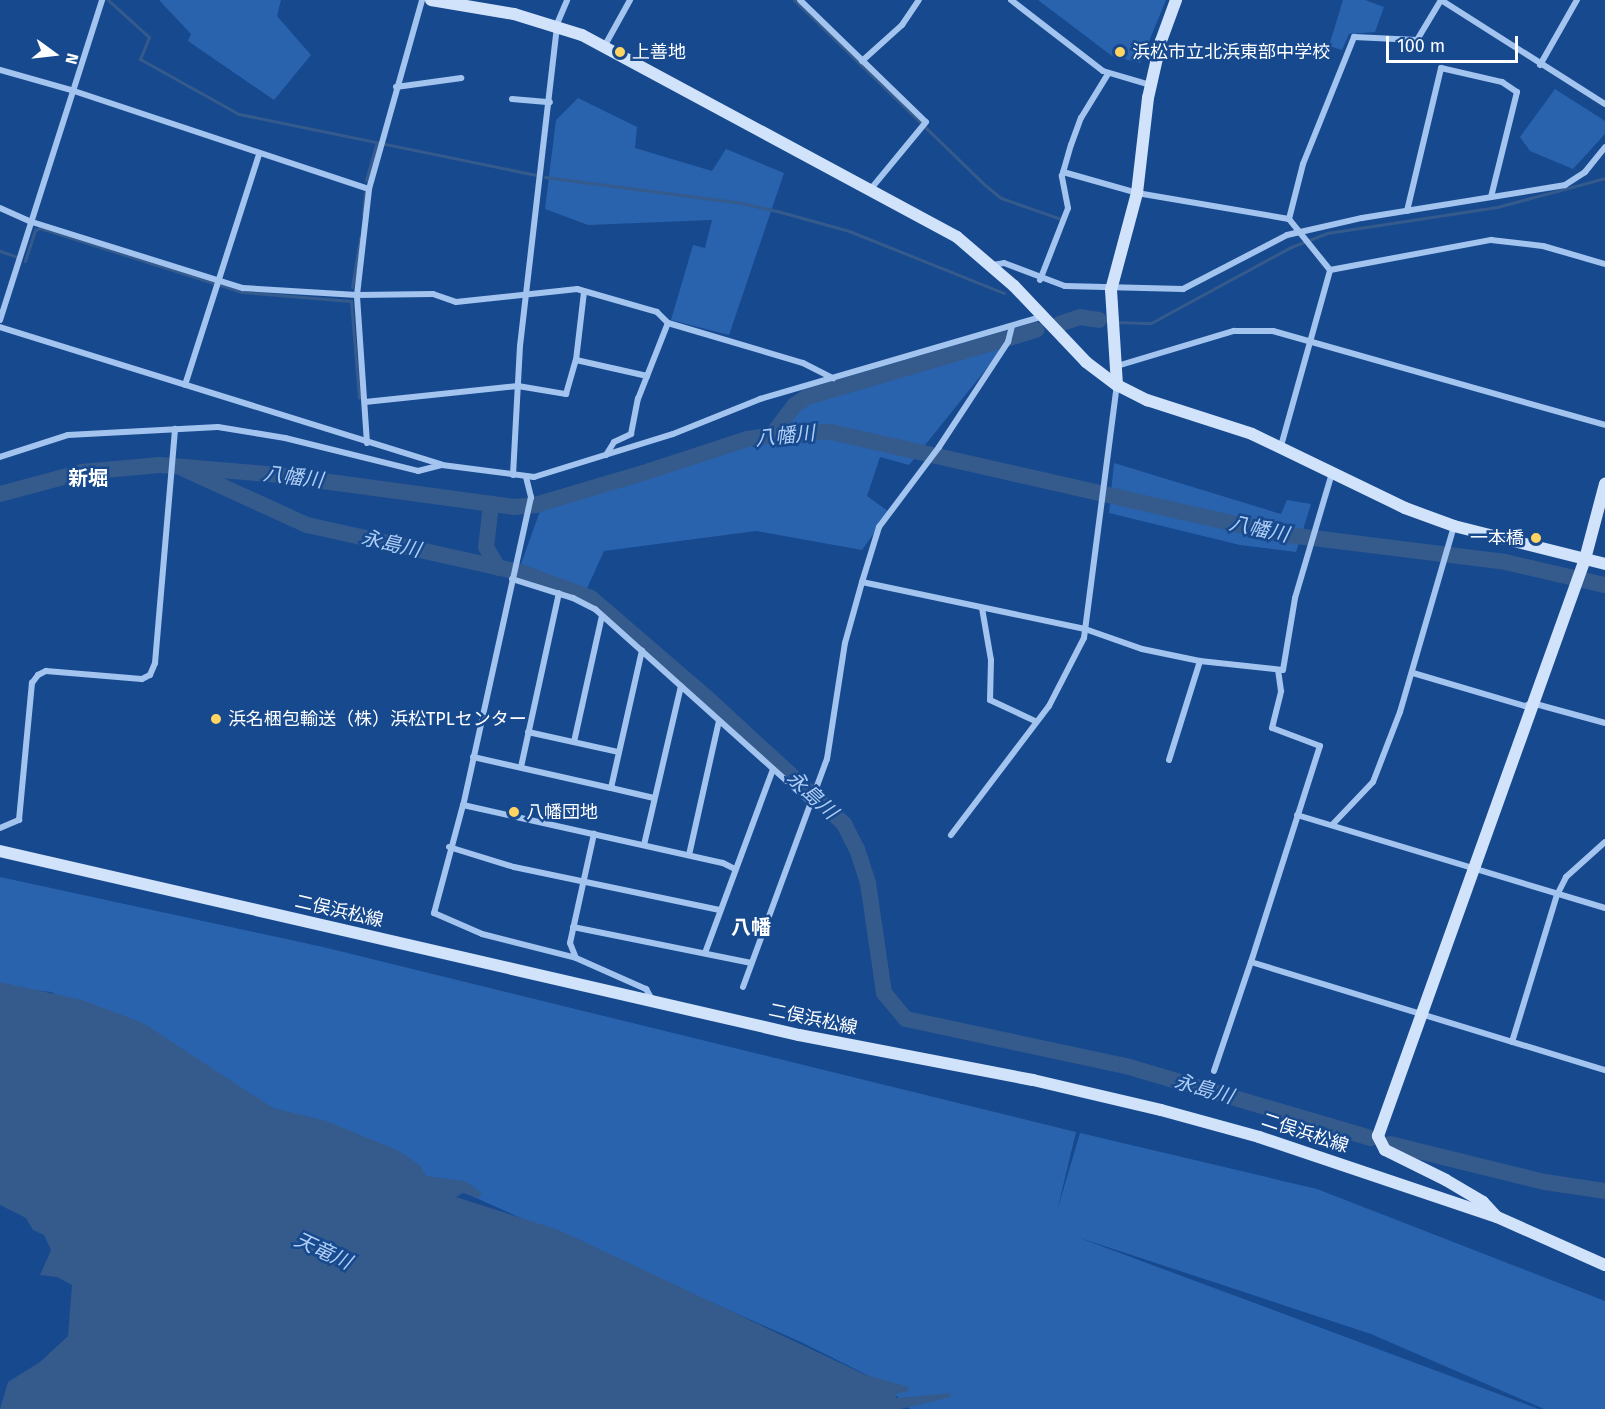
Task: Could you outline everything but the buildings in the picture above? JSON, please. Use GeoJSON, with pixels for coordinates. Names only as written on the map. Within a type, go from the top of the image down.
{"type":"FeatureCollection","features":[{"type":"Feature","properties":{"kind":"street"},"geometry":{"type":"LineString","coordinates":[[0,320],[102,0]]}},
{"type":"Feature","properties":{"kind":"street"},"geometry":{"type":"LineString","coordinates":[[367,443],[357,295],[369,189],[379,144],[422,0]]}},
{"type":"Feature","properties":{"kind":"street"},"geometry":{"type":"LineString","coordinates":[[431,0],[557,24],[957,237],[992,265],[1040,318],[1086,362],[1117,385],[1147,400],[1281,446],[1405,508],[1454,526],[1582,564],[1605,564]]}},
{"type":"Feature","properties":{"kind":"street"},"geometry":{"type":"LineString","coordinates":[[513,475],[526,296],[550,102],[557,24],[567,0]]}},
{"type":"Feature","properties":{"kind":"street"},"geometry":{"type":"LineString","coordinates":[[604,47],[630,0]]}},
{"type":"Feature","properties":{"kind":"street"},"geometry":{"type":"LineString","coordinates":[[800,0],[923,125],[870,191]]}},
{"type":"Feature","properties":{"kind":"street"},"geometry":{"type":"LineString","coordinates":[[862,61],[902,25],[919,0]]}},
{"type":"Feature","properties":{"kind":"street"},"geometry":{"type":"LineString","coordinates":[[1011,0],[1108,74],[1151,85]]}},
{"type":"Feature","properties":{"kind":"street"},"geometry":{"type":"LineString","coordinates":[[951,835],[1035,721],[1049,706],[1085,629],[1117,385],[1112,290],[1137,193],[1151,85],[1176,0]]}},
{"type":"Feature","properties":{"kind":"street"},"geometry":{"type":"LineString","coordinates":[[1289,219],[1303,164],[1354,37],[1417,40],[1441,0],[1540,65],[1605,104]]}},
{"type":"Feature","properties":{"kind":"street"},"geometry":{"type":"LineString","coordinates":[[1540,65],[1576,0]]}},
{"type":"Feature","properties":{"kind":"street"},"geometry":{"type":"LineString","coordinates":[[1407,211],[1441,68],[1502,82],[1517,92],[1491,197]]}},
{"type":"Feature","properties":{"kind":"street"},"geometry":{"type":"LineString","coordinates":[[0,70],[74,91],[369,189]]}},
{"type":"Feature","properties":{"kind":"street"},"geometry":{"type":"LineString","coordinates":[[1040,280],[1068,208],[1063,171],[1081,118],[1108,74]]}},
{"type":"Feature","properties":{"kind":"street"},"geometry":{"type":"LineString","coordinates":[[396,87],[461,78]]}},
{"type":"Feature","properties":{"kind":"street"},"geometry":{"type":"LineString","coordinates":[[512,99],[550,102]]}},
{"type":"Feature","properties":{"kind":"street"},"geometry":{"type":"LineString","coordinates":[[992,265],[1004,263],[1040,280],[1112,290],[1183,289],[1261,247],[1407,211],[1575,182],[1605,147]]}},
{"type":"Feature","properties":{"kind":"street"},"geometry":{"type":"LineString","coordinates":[[185,385],[259,154]]}},
{"type":"Feature","properties":{"kind":"street"},"geometry":{"type":"LineString","coordinates":[[1063,171],[1137,193],[1289,219],[1330,270]]}},
{"type":"Feature","properties":{"kind":"street"},"geometry":{"type":"LineString","coordinates":[[0,208],[32,222],[218,280],[262,290],[357,295],[433,294],[456,302],[577,289],[657,312],[668,323],[803,363],[834,379]]}},
{"type":"Feature","properties":{"kind":"street"},"geometry":{"type":"LineString","coordinates":[[1330,270],[1491,240],[1543,246],[1605,264]]}},
{"type":"Feature","properties":{"kind":"street"},"geometry":{"type":"LineString","coordinates":[[1281,446],[1330,270]]}},
{"type":"Feature","properties":{"kind":"street"},"geometry":{"type":"LineString","coordinates":[[365,402],[518,386],[566,394],[576,360],[584,292]]}},
{"type":"Feature","properties":{"kind":"street"},"geometry":{"type":"LineString","coordinates":[[0,327],[442,465],[526,477],[549,475],[760,399],[1040,318]]}},
{"type":"Feature","properties":{"kind":"street"},"geometry":{"type":"LineString","coordinates":[[606,455],[614,442],[631,434],[647,376],[668,323]]}},
{"type":"Feature","properties":{"kind":"street"},"geometry":{"type":"LineString","coordinates":[[743,987],[827,759],[845,643],[861,582],[879,527],[939,447],[1008,342],[1012,326]]}},
{"type":"Feature","properties":{"kind":"street"},"geometry":{"type":"LineString","coordinates":[[1117,366],[1234,331],[1273,332],[1605,425]]}},
{"type":"Feature","properties":{"kind":"street"},"geometry":{"type":"LineString","coordinates":[[576,360],[647,376]]}},
{"type":"Feature","properties":{"kind":"street"},"geometry":{"type":"LineString","coordinates":[[0,457],[68,435],[175,429],[248,430],[418,471],[442,465]]}},
{"type":"Feature","properties":{"kind":"street"},"geometry":{"type":"LineString","coordinates":[[0,828],[19,820],[32,684],[38,675],[46,671],[142,679],[150,675],[155,663],[175,429]]}},
{"type":"Feature","properties":{"kind":"street"},"geometry":{"type":"LineString","coordinates":[[861,582],[1085,629],[1142,649],[1200,661],[1282,670],[1307,553],[1333,472]]}},
{"type":"Feature","properties":{"kind":"street"},"geometry":{"type":"LineString","coordinates":[[526,477],[531,497],[463,805],[449,847],[434,913],[482,934],[576,958],[646,989],[653,1002]]}},
{"type":"Feature","properties":{"kind":"street"},"geometry":{"type":"LineString","coordinates":[[1497,1217],[1483,1202],[1381,1145],[1381,1125],[1424,1016],[1582,564],[1605,484]]}},
{"type":"Feature","properties":{"kind":"street"},"geometry":{"type":"LineString","coordinates":[[1332,825],[1373,782],[1413,673],[1454,526]]}},
{"type":"Feature","properties":{"kind":"street"},"geometry":{"type":"LineString","coordinates":[[513,579],[584,602],[811,801]]}},
{"type":"Feature","properties":{"kind":"street"},"geometry":{"type":"LineString","coordinates":[[521,767],[559,593]]}},
{"type":"Feature","properties":{"kind":"street"},"geometry":{"type":"LineString","coordinates":[[982,608],[992,660],[990,700],[1035,721]]}},
{"type":"Feature","properties":{"kind":"street"},"geometry":{"type":"LineString","coordinates":[[574,742],[602,616]]}},
{"type":"Feature","properties":{"kind":"street"},"geometry":{"type":"LineString","coordinates":[[610,788],[642,651]]}},
{"type":"Feature","properties":{"kind":"street"},"geometry":{"type":"LineString","coordinates":[[1169,760],[1200,661]]}},
{"type":"Feature","properties":{"kind":"street"},"geometry":{"type":"LineString","coordinates":[[1214,1071],[1320,746],[1272,728],[1281,691],[1278,670]]}},
{"type":"Feature","properties":{"kind":"street"},"geometry":{"type":"LineString","coordinates":[[1413,673],[1525,706],[1532,703],[1605,723]]}},
{"type":"Feature","properties":{"kind":"street"},"geometry":{"type":"LineString","coordinates":[[644,845],[681,686]]}},
{"type":"Feature","properties":{"kind":"street"},"geometry":{"type":"LineString","coordinates":[[689,855],[719,721]]}},
{"type":"Feature","properties":{"kind":"street"},"geometry":{"type":"LineString","coordinates":[[528,732],[618,752]]}},
{"type":"Feature","properties":{"kind":"street"},"geometry":{"type":"LineString","coordinates":[[473,758],[654,798]]}},
{"type":"Feature","properties":{"kind":"street"},"geometry":{"type":"LineString","coordinates":[[705,953],[773,769]]}},
{"type":"Feature","properties":{"kind":"street"},"geometry":{"type":"LineString","coordinates":[[463,805],[689,855],[735,869]]}},
{"type":"Feature","properties":{"kind":"street"},"geometry":{"type":"LineString","coordinates":[[1297,814],[1474,871],[1605,908]]}},
{"type":"Feature","properties":{"kind":"street"},"geometry":{"type":"LineString","coordinates":[[576,958],[570,943],[594,834]]}},
{"type":"Feature","properties":{"kind":"street"},"geometry":{"type":"LineString","coordinates":[[1512,1042],[1557,895],[1566,877],[1605,842]]}},
{"type":"Feature","properties":{"kind":"street"},"geometry":{"type":"LineString","coordinates":[[449,847],[583,882],[720,910]]}},
{"type":"Feature","properties":{"kind":"street","name":"二俣浜松線"},"geometry":{"type":"LineString","coordinates":[[0,851],[653,1002],[1161,1110],[1259,1137],[1497,1217],[1605,1265]]}},
{"type":"Feature","properties":{"kind":"street"},"geometry":{"type":"LineString","coordinates":[[573,927],[751,963]]}},
{"type":"Feature","properties":{"kind":"street"},"geometry":{"type":"LineString","coordinates":[[1251,963],[1605,1070]]}},
{"type":"Feature","properties":{"kind":"shaded area"},"geometry":{"type":"Polygon","coordinates":[[[159,0],[281,0],[277,16],[311,55],[274,100],[188,41],[191,34],[159,0]]]}},
{"type":"Feature","properties":{"kind":"shaded area","name":"浜松市立北浜東部中学校"},"geometry":{"type":"Polygon","coordinates":[[[1038,0],[1166,0],[1140,63],[1112,56],[1038,0]]]}},
{"type":"Feature","properties":{"kind":"shaded area"},"geometry":{"type":"Polygon","coordinates":[[[1343,0],[1365,0],[1384,7],[1375,32],[1349,34],[1342,50],[1329,46],[1343,0]]]}},
{"type":"Feature","properties":{"kind":"shaded area"},"geometry":{"type":"Polygon","coordinates":[[[1555,89],[1605,121],[1605,134],[1573,169],[1530,151],[1520,137],[1555,89]]]}},
{"type":"Feature","properties":{"kind":"shaded area"},"geometry":{"type":"Polygon","coordinates":[[[578,98],[637,127],[635,148],[712,171],[726,149],[784,173],[729,335],[671,320],[693,245],[705,248],[712,220],[588,225],[545,209],[556,120],[578,98]]]}},
{"type":"Feature","properties":{"kind":"shaded area"},"geometry":{"type":"Polygon","coordinates":[[[1008,342],[909,465],[880,457],[867,496],[889,512],[862,550],[756,531],[604,551],[584,595],[521,564],[540,511],[735,451],[805,402],[1008,342]]]}},
{"type":"Feature","properties":{"kind":"shaded area"},"geometry":{"type":"Polygon","coordinates":[[[1114,463],[1281,514],[1287,500],[1311,504],[1296,552],[1240,545],[1109,513],[1114,463]]]}},
{"type":"Feature","properties":{"kind":"shaded area"},"geometry":{"type":"Polygon","coordinates":[[[0,877],[323,947],[1076,1132],[1057,1211],[1080,1133],[1317,1189],[1605,1301],[1605,1409],[1544,1409],[1371,1334],[1077,1237],[1539,1409],[910,1409],[883,1383],[803,1343],[273,1108],[51,992],[0,986],[0,877]]]}},
{"type":"Feature","properties":{"kind":"water","name":"天竜川"},"geometry":{"type":"Polygon","coordinates":[[[0,982],[82,1000],[143,1023],[273,1108],[326,1121],[397,1150],[420,1165],[426,1176],[465,1181],[482,1193],[478,1198],[463,1193],[456,1197],[559,1230],[866,1375],[909,1387],[909,1391],[896,1394],[896,1398],[951,1393],[951,1397],[901,1409],[0,1409],[8,1382],[40,1362],[68,1336],[72,1285],[57,1277],[40,1275],[51,1250],[44,1235],[33,1230],[26,1218],[0,1205],[0,982]]]}},
{"type":"Feature","properties":{"kind":"waterway"},"geometry":{"type":"LineString","coordinates":[[108,0],[149,37],[140,59],[239,114],[535,175]]}},
{"type":"Feature","properties":{"kind":"waterway"},"geometry":{"type":"LineString","coordinates":[[794,0],[985,185],[1001,198],[1061,219]]}},
{"type":"Feature","properties":{"kind":"waterway"},"geometry":{"type":"LineString","coordinates":[[366,180],[376,144]]}},
{"type":"Feature","properties":{"kind":"waterway"},"geometry":{"type":"LineString","coordinates":[[545,177],[736,202],[777,211],[849,231],[1004,293]]}},
{"type":"Feature","properties":{"kind":"waterway"},"geometry":{"type":"LineString","coordinates":[[1116,322],[1151,323],[1291,247],[1327,233],[1497,207],[1605,178]]}},
{"type":"Feature","properties":{"kind":"waterway"},"geometry":{"type":"LineString","coordinates":[[363,214],[365,192]]}},
{"type":"Feature","properties":{"kind":"waterway"},"geometry":{"type":"LineString","coordinates":[[25,261],[35,230],[40,228],[213,283]]}},
{"type":"Feature","properties":{"kind":"waterway"},"geometry":{"type":"LineString","coordinates":[[352,287],[360,238]]}},
{"type":"Feature","properties":{"kind":"waterway"},"geometry":{"type":"LineString","coordinates":[[0,251],[17,257]]}},
{"type":"Feature","properties":{"kind":"waterway"},"geometry":{"type":"LineString","coordinates":[[220,285],[242,292],[351,301],[359,398]]}},
{"type":"Feature","properties":{"kind":"waterway"},"geometry":{"type":"LineString","coordinates":[[1059,324],[1080,317],[1099,320]]}},
{"type":"Feature","properties":{"kind":"waterway"},"geometry":{"type":"LineString","coordinates":[[1099,320],[1110,322]]}},
{"type":"Feature","properties":{"kind":"waterway"},"geometry":{"type":"LineString","coordinates":[[772,435],[795,405],[807,397],[1036,330]]}},
{"type":"Feature","properties":{"kind":"waterway","name":"八幡川"},"geometry":{"type":"LineString","coordinates":[[0,494],[82,472],[160,465],[278,475],[514,507],[535,505],[747,439],[797,431],[831,432],[1281,534],[1505,562],[1605,585]]}},
{"type":"Feature","properties":{"kind":"waterway","name":"永島川"},"geometry":{"type":"LineString","coordinates":[[184,469],[307,525],[523,573],[591,598],[705,696],[844,824],[857,849],[868,883],[884,993],[906,1019],[1126,1066],[1371,1138]]}},
{"type":"Feature","properties":{"kind":"waterway"},"geometry":{"type":"LineString","coordinates":[[491,505],[486,547],[498,568]]}},
{"type":"Feature","properties":{"kind":"waterway","name":"永島川"},"geometry":{"type":"LineString","coordinates":[[1390,1144],[1545,1182],[1605,1191]]}},
{"type":"Feature","properties":{"kind":"place","name":"上善地"},"geometry":{"type":"Point","coordinates":[620,52]}},
{"type":"Feature","properties":{"kind":"place","name":"浜松市立北浜東部中学校"},"geometry":{"type":"Point","coordinates":[1120,52]}},
{"type":"Feature","properties":{"kind":"place","name":"一本橋"},"geometry":{"type":"Point","coordinates":[1536,538]}},
{"type":"Feature","properties":{"kind":"place","name":"浜名梱包輸送（株）浜松TPLセンター"},"geometry":{"type":"Point","coordinates":[216,719]}},
{"type":"Feature","properties":{"kind":"place","name":"八幡団地"},"geometry":{"type":"Point","coordinates":[514,812]}},
{"type":"Feature","properties":{"kind":"district","name":"新堀"},"geometry":{"type":"Point","coordinates":[88,478]}},
{"type":"Feature","properties":{"kind":"district","name":"八幡"},"geometry":{"type":"Point","coordinates":[751,927]}}]}
